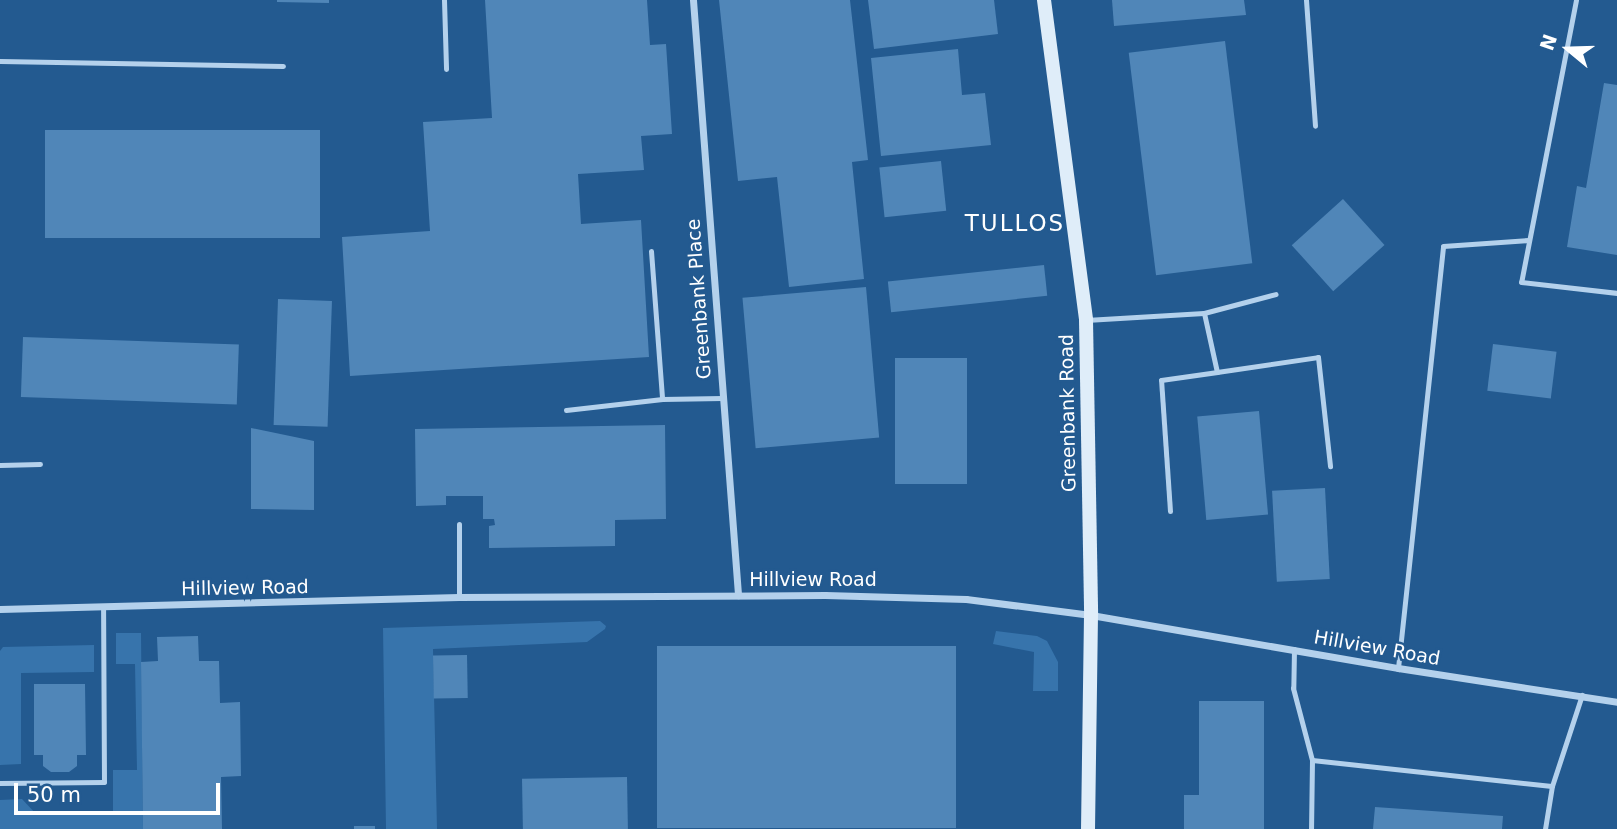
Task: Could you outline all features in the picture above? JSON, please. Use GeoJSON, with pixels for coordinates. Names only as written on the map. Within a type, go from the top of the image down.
{"type":"FeatureCollection","features":[{"type":"Feature","properties":{"kind":"street","name":"Greenbank Place"},"geometry":{"type":"LineString","coordinates":[[693,0],[738,595]]}},
{"type":"Feature","properties":{"kind":"street","name":"Greenbank Road"},"geometry":{"type":"LineString","coordinates":[[1044,0],[1086,320],[1091,615],[1088,829]]}},
{"type":"Feature","properties":{"kind":"street","name":"Hillview Road"},"geometry":{"type":"LineString","coordinates":[[0,610],[459,597],[738,595],[966,599],[1091,615],[1398,668],[1617,702]]}},
{"type":"Feature","properties":{"kind":"lane"},"geometry":{"type":"LineString","coordinates":[[444,0],[446,69]]}},
{"type":"Feature","properties":{"kind":"lane"},"geometry":{"type":"LineString","coordinates":[[1306,0],[1315,126]]}},
{"type":"Feature","properties":{"kind":"lane"},"geometry":{"type":"LineString","coordinates":[[1576,0],[1521,282],[1617,293]]}},
{"type":"Feature","properties":{"kind":"lane"},"geometry":{"type":"LineString","coordinates":[[0,61],[283,66]]}},
{"type":"Feature","properties":{"kind":"lane"},"geometry":{"type":"LineString","coordinates":[[1398,668],[1443,246],[1529,240]]}},
{"type":"Feature","properties":{"kind":"lane"},"geometry":{"type":"LineString","coordinates":[[651,251],[662,399]]}},
{"type":"Feature","properties":{"kind":"lane"},"geometry":{"type":"LineString","coordinates":[[1086,320],[1204,313],[1276,294]]}},
{"type":"Feature","properties":{"kind":"lane"},"geometry":{"type":"LineString","coordinates":[[1204,313],[1217,372]]}},
{"type":"Feature","properties":{"kind":"lane"},"geometry":{"type":"LineString","coordinates":[[1170,511],[1161,380],[1318,357],[1330,466]]}},
{"type":"Feature","properties":{"kind":"lane"},"geometry":{"type":"LineString","coordinates":[[566,410],[662,399],[722,398]]}},
{"type":"Feature","properties":{"kind":"lane"},"geometry":{"type":"LineString","coordinates":[[0,465],[40,464]]}},
{"type":"Feature","properties":{"kind":"lane"},"geometry":{"type":"LineString","coordinates":[[459,524],[459,597]]}},
{"type":"Feature","properties":{"kind":"lane"},"geometry":{"type":"LineString","coordinates":[[0,783],[104,782],[103,607]]}},
{"type":"Feature","properties":{"kind":"lane"},"geometry":{"type":"LineString","coordinates":[[1294,649],[1293,688],[1312,760],[1311,829]]}},
{"type":"Feature","properties":{"kind":"lane"},"geometry":{"type":"LineString","coordinates":[[1545,829],[1552,786],[1582,695]]}},
{"type":"Feature","properties":{"kind":"lane"},"geometry":{"type":"LineString","coordinates":[[1312,760],[1552,786]]}},
{"type":"Feature","properties":{"kind":"shaded area"},"geometry":{"type":"Polygon","coordinates":[[[600,621],[606,626],[605,629],[587,642],[433,649],[437,829],[386,829],[383,628],[600,621]]]}},
{"type":"Feature","properties":{"kind":"shaded area"},"geometry":{"type":"Polygon","coordinates":[[[996,631],[1037,636],[1047,641],[1058,662],[1058,691],[1033,691],[1034,652],[993,644],[996,631]]]}},
{"type":"Feature","properties":{"kind":"shaded area"},"geometry":{"type":"Polygon","coordinates":[[[116,633],[141,633],[143,829],[0,829],[0,800],[22,799],[37,815],[113,814],[113,770],[137,770],[135,664],[116,664],[116,633]]]}},
{"type":"Feature","properties":{"kind":"shaded area"},"geometry":{"type":"Polygon","coordinates":[[[94,645],[94,672],[21,673],[21,764],[0,765],[0,651],[3,647],[94,645]]]}},
{"type":"Feature","properties":{"kind":"building"},"geometry":{"type":"Polygon","coordinates":[[[329,0],[329,3],[277,2],[329,0]]]}},
{"type":"Feature","properties":{"kind":"building"},"geometry":{"type":"Polygon","coordinates":[[[485,0],[647,0],[650,45],[666,44],[672,134],[641,136],[644,170],[578,174],[581,224],[641,220],[649,357],[350,376],[342,237],[430,231],[423,122],[492,118],[485,0]]]}},
{"type":"Feature","properties":{"kind":"building"},"geometry":{"type":"Polygon","coordinates":[[[719,0],[850,0],[868,160],[852,162],[864,279],[789,287],[777,177],[738,181],[719,0]]]}},
{"type":"Feature","properties":{"kind":"building"},"geometry":{"type":"Polygon","coordinates":[[[868,0],[994,0],[998,34],[874,49],[868,0]]]}},
{"type":"Feature","properties":{"kind":"building"},"geometry":{"type":"Polygon","coordinates":[[[1112,0],[1244,0],[1246,15],[1114,26],[1112,0]]]}},
{"type":"Feature","properties":{"kind":"building"},"geometry":{"type":"Polygon","coordinates":[[[1225,41],[1252,263],[1156,275],[1129,53],[1225,41]]]}},
{"type":"Feature","properties":{"kind":"building"},"geometry":{"type":"Polygon","coordinates":[[[958,49],[962,95],[985,93],[991,145],[881,156],[871,58],[958,49]]]}},
{"type":"Feature","properties":{"kind":"building"},"geometry":{"type":"Polygon","coordinates":[[[1604,83],[1617,85],[1617,255],[1567,247],[1577,186],[1586,188],[1604,83]]]}},
{"type":"Feature","properties":{"kind":"building"},"geometry":{"type":"Polygon","coordinates":[[[45,130],[320,130],[320,238],[45,238],[45,130]]]}},
{"type":"Feature","properties":{"kind":"building"},"geometry":{"type":"Polygon","coordinates":[[[941,161],[946,211],[885,217],[879,167],[941,161]]]}},
{"type":"Feature","properties":{"kind":"building"},"geometry":{"type":"Polygon","coordinates":[[[1343,199],[1384,245],[1333,291],[1292,245],[1343,199]]]}},
{"type":"Feature","properties":{"kind":"building"},"geometry":{"type":"Polygon","coordinates":[[[1044,265],[1047,296],[891,312],[888,281],[1044,265]]]}},
{"type":"Feature","properties":{"kind":"building"},"geometry":{"type":"Polygon","coordinates":[[[866,287],[879,437],[756,448],[742,298],[866,287]]]}},
{"type":"Feature","properties":{"kind":"building"},"geometry":{"type":"Polygon","coordinates":[[[278,299],[332,301],[328,427],[274,425],[278,299]]]}},
{"type":"Feature","properties":{"kind":"building"},"geometry":{"type":"Polygon","coordinates":[[[23,337],[239,345],[237,405],[21,397],[23,337]]]}},
{"type":"Feature","properties":{"kind":"building"},"geometry":{"type":"Polygon","coordinates":[[[1493,344],[1557,352],[1551,398],[1487,391],[1493,344]]]}},
{"type":"Feature","properties":{"kind":"building"},"geometry":{"type":"Polygon","coordinates":[[[895,358],[967,358],[967,484],[895,484],[895,358]]]}},
{"type":"Feature","properties":{"kind":"building"},"geometry":{"type":"Polygon","coordinates":[[[1259,411],[1268,515],[1206,520],[1197,416],[1259,411]]]}},
{"type":"Feature","properties":{"kind":"building"},"geometry":{"type":"Polygon","coordinates":[[[665,425],[666,519],[615,520],[615,546],[489,548],[489,526],[495,525],[494,519],[483,519],[483,496],[446,496],[446,505],[416,506],[415,429],[665,425]]]}},
{"type":"Feature","properties":{"kind":"building"},"geometry":{"type":"Polygon","coordinates":[[[251,428],[314,441],[314,510],[251,509],[251,428]]]}},
{"type":"Feature","properties":{"kind":"building"},"geometry":{"type":"Polygon","coordinates":[[[1325,488],[1330,579],[1277,582],[1272,491],[1325,488]]]}},
{"type":"Feature","properties":{"kind":"building"},"geometry":{"type":"Polygon","coordinates":[[[198,636],[199,661],[219,661],[220,703],[240,702],[241,776],[221,777],[222,829],[143,829],[141,662],[158,661],[157,637],[198,636]]]}},
{"type":"Feature","properties":{"kind":"building"},"geometry":{"type":"Polygon","coordinates":[[[657,646],[956,646],[956,828],[657,828],[657,646]]]}},
{"type":"Feature","properties":{"kind":"building"},"geometry":{"type":"Polygon","coordinates":[[[467,655],[468,698],[434,699],[433,656],[467,655]]]}},
{"type":"Feature","properties":{"kind":"building"},"geometry":{"type":"Polygon","coordinates":[[[34,684],[85,684],[86,755],[77,755],[77,766],[69,772],[51,772],[43,766],[43,755],[34,755],[34,684]]]}},
{"type":"Feature","properties":{"kind":"building"},"geometry":{"type":"Polygon","coordinates":[[[1199,701],[1264,701],[1264,829],[1184,829],[1184,795],[1199,795],[1199,701]]]}},
{"type":"Feature","properties":{"kind":"building"},"geometry":{"type":"Polygon","coordinates":[[[627,777],[628,829],[523,829],[522,779],[627,777]]]}},
{"type":"Feature","properties":{"kind":"building"},"geometry":{"type":"Polygon","coordinates":[[[1375,807],[1503,816],[1502,829],[1373,829],[1375,807]]]}},
{"type":"Feature","properties":{"kind":"building"},"geometry":{"type":"Polygon","coordinates":[[[354,826],[375,826],[375,829],[354,829],[354,826]]]}},
{"type":"Feature","properties":{"kind":"district","name":"TULLOS"},"geometry":{"type":"Point","coordinates":[1015,223]}}]}
